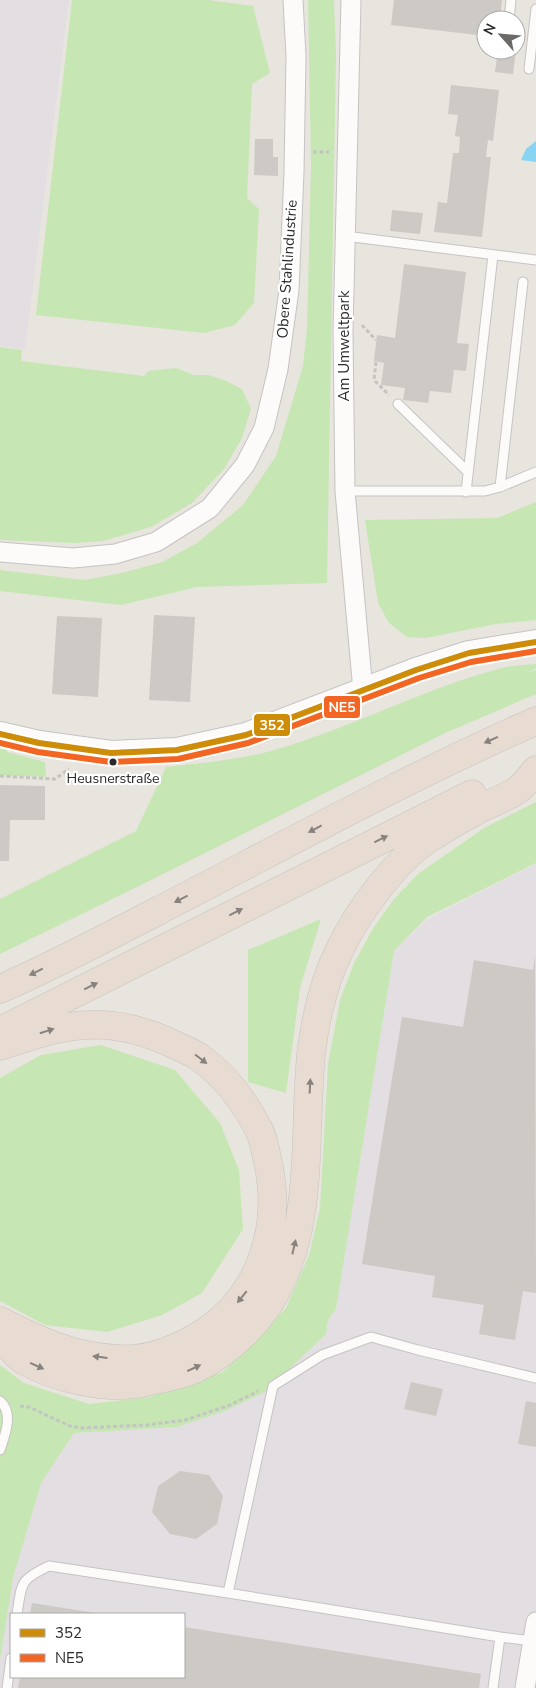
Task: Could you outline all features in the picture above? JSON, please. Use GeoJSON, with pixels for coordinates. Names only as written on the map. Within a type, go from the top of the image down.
{"type":"FeatureCollection","features":[{"type":"Feature","properties":{"kind":"highway"},"geometry":{"type":"LineString","coordinates":[[0,989],[97,942],[376,796],[536,721]]}},
{"type":"Feature","properties":{"kind":"highway"},"geometry":{"type":"LineString","coordinates":[[0,1031],[298,880],[485,787],[536,764]]}},
{"type":"Feature","properties":{"kind":"highway"},"geometry":{"type":"LineString","coordinates":[[0,1336],[22,1359],[47,1370],[77,1380],[104,1385],[138,1384],[192,1370],[235,1343],[256,1323],[276,1294],[285,1276],[298,1230],[305,1169],[313,1044],[322,999],[340,949],[370,900],[401,862],[429,838],[517,790],[536,770]]}},
{"type":"Feature","properties":{"kind":"highway"},"geometry":{"type":"LineString","coordinates":[[0,1046],[57,1028],[88,1024],[116,1026],[142,1032],[170,1042],[198,1056],[224,1078],[243,1102],[261,1134],[271,1175],[273,1216],[265,1252],[248,1290],[227,1316],[202,1335],[175,1349],[153,1356],[119,1360],[88,1356],[52,1346],[0,1321]]}},
{"type":"Feature","properties":{"kind":"street","name":"Obere Stahlindustrie"},"geometry":{"type":"LineString","coordinates":[[0,552],[73,558],[115,554],[156,542],[210,508],[245,466],[264,428],[278,369],[289,290],[295,152],[296,56],[293,0]]}},
{"type":"Feature","properties":{"kind":"street","name":"Am Umweltpark"},"geometry":{"type":"LineString","coordinates":[[351,0],[345,236],[344,491],[363,691]]}},
{"type":"Feature","properties":{"kind":"street"},"geometry":{"type":"LineString","coordinates":[[0,734],[39,744],[112,753],[177,750],[246,735],[416,670],[469,653],[536,642]]}},
{"type":"Feature","properties":{"kind":"street"},"geometry":{"type":"LineString","coordinates":[[525,1688],[536,1622]]}},
{"type":"Feature","properties":{"kind":"lane"},"geometry":{"type":"LineString","coordinates":[[529,69],[536,9]]}},
{"type":"Feature","properties":{"kind":"lane"},"geometry":{"type":"LineString","coordinates":[[345,236],[536,260]]}},
{"type":"Feature","properties":{"kind":"lane"},"geometry":{"type":"LineString","coordinates":[[466,492],[493,255]]}},
{"type":"Feature","properties":{"kind":"lane"},"geometry":{"type":"LineString","coordinates":[[500,487],[523,282]]}},
{"type":"Feature","properties":{"kind":"lane"},"geometry":{"type":"LineString","coordinates":[[398,404],[467,471]]}},
{"type":"Feature","properties":{"kind":"lane"},"geometry":{"type":"LineString","coordinates":[[344,491],[485,491],[536,472]]}},
{"type":"Feature","properties":{"kind":"lane"},"geometry":{"type":"LineString","coordinates":[[228,1593],[273,1386],[322,1355],[371,1337],[536,1378]]}},
{"type":"Feature","properties":{"kind":"lane"},"geometry":{"type":"LineString","coordinates":[[0,1450],[8,1427],[2,1403]]}},
{"type":"Feature","properties":{"kind":"lane"},"geometry":{"type":"LineString","coordinates":[[17,1613],[21,1587],[31,1574],[49,1566],[533,1641]]}},
{"type":"Feature","properties":{"kind":"lane"},"geometry":{"type":"LineString","coordinates":[[493,1688],[500,1637]]}},
{"type":"Feature","properties":{"kind":"lane"},"geometry":{"type":"LineString","coordinates":[[7,1688],[10,1666]]}},
{"type":"Feature","properties":{"kind":"path"},"geometry":{"type":"LineString","coordinates":[[295,152],[347,153]]}},
{"type":"Feature","properties":{"kind":"path"},"geometry":{"type":"LineString","coordinates":[[376,362],[374,380],[398,404]]}},
{"type":"Feature","properties":{"kind":"path"},"geometry":{"type":"LineString","coordinates":[[0,776],[55,779],[74,766],[80,749]]}},
{"type":"Feature","properties":{"kind":"path"},"geometry":{"type":"LineString","coordinates":[[2,1403],[29,1407],[70,1426],[81,1428],[147,1425],[185,1420],[230,1405],[262,1389],[273,1386]]}},
{"type":"Feature","properties":{"kind":"shaded area"},"geometry":{"type":"Polygon","coordinates":[[[0,0],[69,0],[25,349],[0,346],[0,0]]]}},
{"type":"Feature","properties":{"kind":"shaded area"},"geometry":{"type":"Polygon","coordinates":[[[536,864],[536,1688],[0,1688],[0,1660],[13,1578],[41,1483],[74,1433],[177,1427],[225,1411],[265,1392],[326,1334],[329,1320],[336,1309],[394,951],[428,919],[536,864]]]}},
{"type":"Feature","properties":{"kind":"green space"},"geometry":{"type":"Polygon","coordinates":[[[72,0],[208,0],[253,6],[270,73],[252,84],[247,198],[259,209],[254,303],[235,325],[204,333],[36,315],[72,0]]]}},
{"type":"Feature","properties":{"kind":"green space"},"geometry":{"type":"Polygon","coordinates":[[[308,0],[334,0],[336,55],[327,583],[197,587],[121,605],[0,591],[0,570],[84,580],[122,573],[162,562],[197,543],[243,505],[276,456],[303,366],[307,328],[311,165],[308,0]]]}},
{"type":"Feature","properties":{"kind":"green space"},"geometry":{"type":"Polygon","coordinates":[[[0,347],[22,350],[21,361],[144,376],[148,371],[176,368],[194,375],[208,375],[224,380],[242,389],[251,409],[242,438],[224,469],[192,503],[151,527],[103,541],[75,543],[0,540],[0,347]]]}},
{"type":"Feature","properties":{"kind":"green space"},"geometry":{"type":"Polygon","coordinates":[[[536,502],[536,620],[496,624],[426,638],[407,637],[389,623],[378,603],[365,520],[497,518],[536,502]]]}},
{"type":"Feature","properties":{"kind":"green space"},"geometry":{"type":"Polygon","coordinates":[[[536,664],[536,668],[529,672],[536,670],[536,694],[445,733],[0,954],[0,899],[136,831],[166,767],[234,759],[274,750],[332,731],[473,676],[506,667],[536,664]]]}},
{"type":"Feature","properties":{"kind":"green space"},"geometry":{"type":"Polygon","coordinates":[[[0,747],[8,748],[7,752],[45,762],[46,777],[0,775],[0,747]]]}},
{"type":"Feature","properties":{"kind":"green space"},"geometry":{"type":"Polygon","coordinates":[[[536,802],[536,863],[427,917],[394,951],[336,1309],[328,1320],[326,1334],[265,1392],[225,1411],[177,1427],[74,1433],[41,1483],[13,1578],[0,1660],[0,1365],[24,1383],[89,1404],[149,1397],[223,1372],[286,1308],[309,1255],[320,1208],[328,1064],[340,1000],[354,963],[374,927],[394,899],[418,874],[484,828],[536,802]]]}},
{"type":"Feature","properties":{"kind":"green space"},"geometry":{"type":"Polygon","coordinates":[[[321,919],[300,988],[286,1093],[248,1082],[248,950],[321,919]]]}},
{"type":"Feature","properties":{"kind":"green space"},"geometry":{"type":"Polygon","coordinates":[[[101,1045],[175,1070],[220,1123],[239,1170],[243,1229],[202,1293],[162,1315],[107,1332],[45,1325],[0,1301],[0,1078],[41,1055],[101,1045]]]}},
{"type":"Feature","properties":{"kind":"water"},"geometry":{"type":"Polygon","coordinates":[[[536,141],[536,162],[521,160],[526,149],[536,141]]]}},
{"type":"Feature","properties":{"kind":"building"},"geometry":{"type":"Polygon","coordinates":[[[394,0],[502,0],[501,10],[476,10],[476,35],[391,25],[394,0]]]}},
{"type":"Feature","properties":{"kind":"building"},"geometry":{"type":"Polygon","coordinates":[[[497,60],[515,60],[513,74],[495,72],[497,60]]]}},
{"type":"Feature","properties":{"kind":"building"},"geometry":{"type":"Polygon","coordinates":[[[451,85],[499,90],[493,141],[488,140],[486,157],[491,157],[482,237],[434,232],[438,202],[447,203],[453,153],[459,153],[460,137],[455,136],[458,115],[448,114],[451,85]]]}},
{"type":"Feature","properties":{"kind":"building"},"geometry":{"type":"Polygon","coordinates":[[[255,139],[273,139],[273,157],[278,157],[278,176],[254,175],[255,139]]]}},
{"type":"Feature","properties":{"kind":"building"},"geometry":{"type":"Polygon","coordinates":[[[392,210],[423,213],[420,234],[390,231],[392,210]]]}},
{"type":"Feature","properties":{"kind":"building"},"geometry":{"type":"Polygon","coordinates":[[[404,264],[466,272],[457,343],[469,344],[466,371],[454,370],[451,393],[430,391],[428,403],[403,400],[405,388],[381,385],[384,363],[374,361],[377,335],[395,338],[404,264]]]}},
{"type":"Feature","properties":{"kind":"building"},"geometry":{"type":"Polygon","coordinates":[[[154,615],[195,617],[190,702],[149,700],[154,615]]]}},
{"type":"Feature","properties":{"kind":"building"},"geometry":{"type":"Polygon","coordinates":[[[57,616],[102,618],[98,697],[52,694],[57,616]]]}},
{"type":"Feature","properties":{"kind":"building"},"geometry":{"type":"Polygon","coordinates":[[[0,785],[45,786],[45,820],[10,820],[9,861],[0,861],[0,785]]]}},
{"type":"Feature","properties":{"kind":"building"},"geometry":{"type":"Polygon","coordinates":[[[535,955],[536,1293],[523,1291],[515,1340],[479,1334],[484,1305],[432,1297],[435,1276],[362,1264],[402,1017],[463,1027],[474,960],[533,970],[535,955]]]}},
{"type":"Feature","properties":{"kind":"building"},"geometry":{"type":"Polygon","coordinates":[[[411,1382],[443,1389],[436,1416],[404,1409],[411,1382]]]}},
{"type":"Feature","properties":{"kind":"building"},"geometry":{"type":"Polygon","coordinates":[[[526,1401],[536,1403],[536,1447],[518,1444],[526,1401]]]}},
{"type":"Feature","properties":{"kind":"building"},"geometry":{"type":"Polygon","coordinates":[[[180,1471],[209,1475],[223,1496],[217,1524],[196,1539],[170,1534],[152,1512],[158,1486],[180,1471]]]}},
{"type":"Feature","properties":{"kind":"building"},"geometry":{"type":"Polygon","coordinates":[[[32,1603],[95,1613],[30,1613],[32,1603]]]}},
{"type":"Feature","properties":{"kind":"building"},"geometry":{"type":"Polygon","coordinates":[[[185,1627],[481,1674],[479,1688],[18,1688],[20,1678],[185,1678],[185,1627]]]}},
{"type":"Feature","properties":{"kind":"transit line","name":"352"},"geometry":{"type":"LineString","coordinates":[[0,734],[39,743],[111,753],[177,750],[246,735],[416,670],[469,653],[536,642]]}},
{"type":"Feature","properties":{"kind":"transit line","name":"NE5"},"geometry":{"type":"LineString","coordinates":[[0,743],[38,752],[111,762],[178,759],[248,743],[419,678],[471,662],[536,651]]}},
{"type":"Feature","properties":{"kind":"place","name":"Heusnerstraße"},"geometry":{"type":"Point","coordinates":[113,762]}}]}
